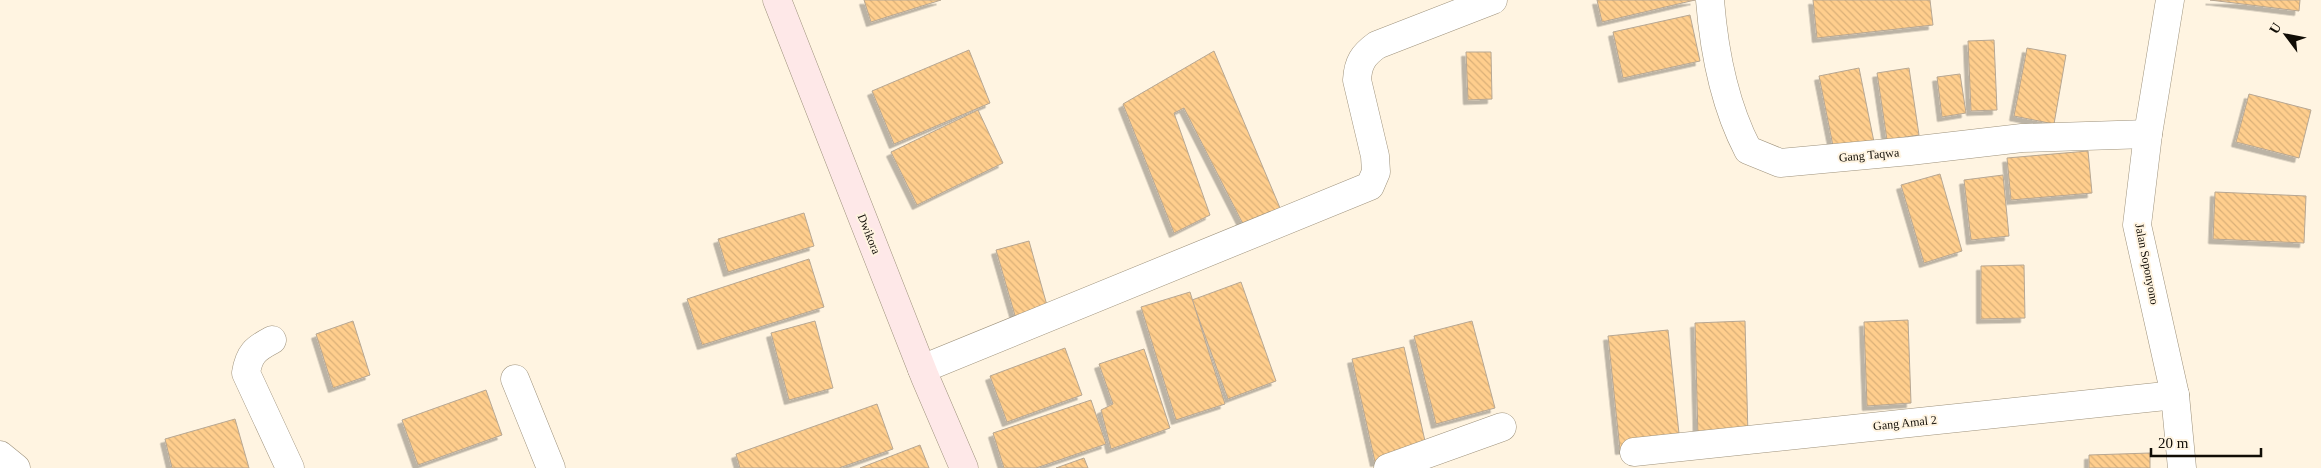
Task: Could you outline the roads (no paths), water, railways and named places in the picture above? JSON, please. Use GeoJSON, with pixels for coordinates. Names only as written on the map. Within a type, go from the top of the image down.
{"type":"FeatureCollection","features":[{"type":"Feature","properties":{"kind":"street","name":"Dwikora"},"geometry":{"type":"LineString","coordinates":[[777,0],[922,369],[964,468]]}},
{"type":"Feature","properties":{"kind":"street"},"geometry":{"type":"LineString","coordinates":[[922,369],[1370,186],[1376,172],[1375,156],[1357,80],[1358,67],[1364,55],[1376,45],[1493,0]]}},
{"type":"Feature","properties":{"kind":"street","name":"Gang Taqwa"},"geometry":{"type":"LineString","coordinates":[[1710,0],[1713,35],[1736,128],[1748,150],[1780,163],[2022,138],[2148,134]]}},
{"type":"Feature","properties":{"kind":"street","name":"Jalan Soponyono"},"geometry":{"type":"LineString","coordinates":[[2170,0],[2148,134],[2138,225],[2175,395],[2182,468]]}},
{"type":"Feature","properties":{"kind":"street"},"geometry":{"type":"LineString","coordinates":[[272,340],[258,348],[248,360],[246,373],[290,468]]}},
{"type":"Feature","properties":{"kind":"street"},"geometry":{"type":"LineString","coordinates":[[515,379],[551,468]]}},
{"type":"Feature","properties":{"kind":"street","name":"Gang Amal 2"},"geometry":{"type":"LineString","coordinates":[[1634,452],[2175,395]]}},
{"type":"Feature","properties":{"kind":"street"},"geometry":{"type":"LineString","coordinates":[[1388,468],[1502,427]]}},
{"type":"Feature","properties":{"kind":"street"},"geometry":{"type":"LineString","coordinates":[[0,456],[16,468]]}}]}
